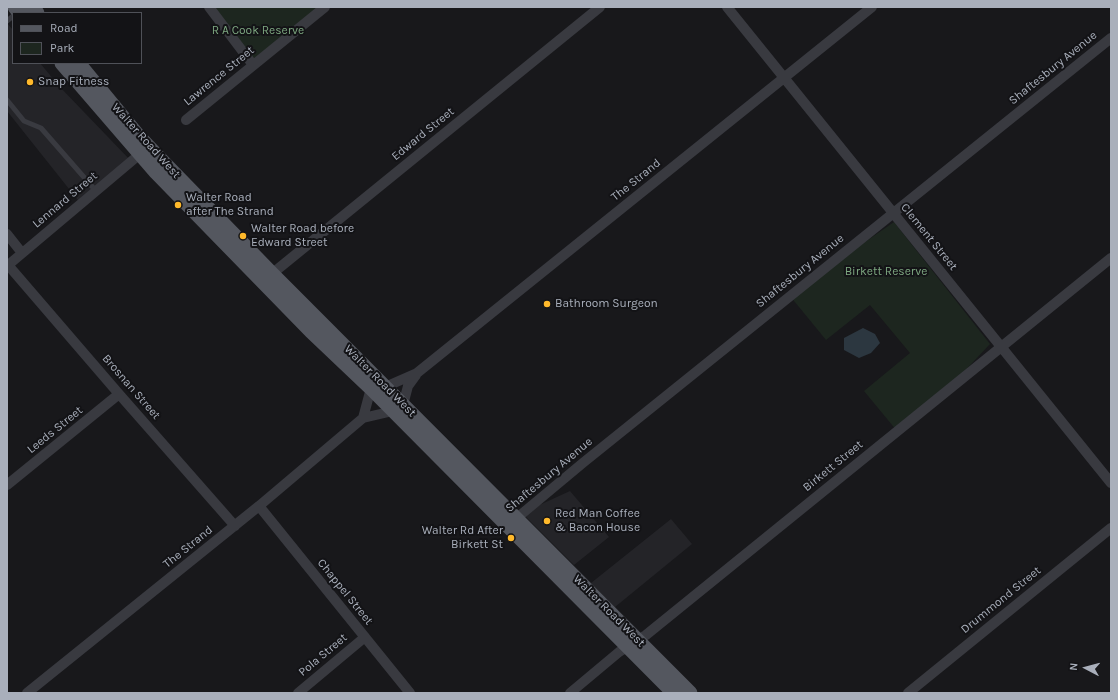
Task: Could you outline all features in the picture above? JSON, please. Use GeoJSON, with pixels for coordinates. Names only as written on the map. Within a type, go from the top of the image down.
{"type":"FeatureCollection","features":[{"type":"Feature","properties":{"kind":"main road","name":"Walter Road West"},"geometry":{"type":"LineString","coordinates":[[63,64],[140,154],[268,278],[633,644],[690,693]]}},
{"type":"Feature","properties":{"kind":"main road","name":"Walter Road West"},"geometry":{"type":"LineString","coordinates":[[79,64],[139,137],[268,278]]}},
{"type":"Feature","properties":{"kind":"main road","name":"Walter Road West"},"geometry":{"type":"LineString","coordinates":[[633,644],[674,693]]}},
{"type":"Feature","properties":{"kind":"street"},"geometry":{"type":"LineString","coordinates":[[209,7],[254,65]]}},
{"type":"Feature","properties":{"kind":"street","name":"Lawrence Street"},"geometry":{"type":"LineString","coordinates":[[186,120],[325,7]]}},
{"type":"Feature","properties":{"kind":"street","name":"Edward Street"},"geometry":{"type":"LineString","coordinates":[[268,278],[600,7]]}},
{"type":"Feature","properties":{"kind":"street","name":"Clement Street"},"geometry":{"type":"LineString","coordinates":[[727,7],[1111,483]]}},
{"type":"Feature","properties":{"kind":"street","name":"The Strand"},"geometry":{"type":"LineString","coordinates":[[27,693],[235,526],[363,418],[398,408],[408,386],[417,373],[872,7]]}},
{"type":"Feature","properties":{"kind":"street","name":"Shaftesbury Avenue"},"geometry":{"type":"LineString","coordinates":[[512,522],[1111,38]]}},
{"type":"Feature","properties":{"kind":"street","name":"Lennard Street"},"geometry":{"type":"LineString","coordinates":[[8,265],[140,154]]}},
{"type":"Feature","properties":{"kind":"street"},"geometry":{"type":"LineString","coordinates":[[7,234],[22,253]]}},
{"type":"Feature","properties":{"kind":"street","name":"Birkett Street"},"geometry":{"type":"LineString","coordinates":[[570,693],[633,644],[1111,258]]}},
{"type":"Feature","properties":{"kind":"street","name":"Brosnan Street"},"geometry":{"type":"LineString","coordinates":[[8,265],[235,526]]}},
{"type":"Feature","properties":{"kind":"street","name":"The Strand"},"geometry":{"type":"LineString","coordinates":[[378,388],[417,373]]}},
{"type":"Feature","properties":{"kind":"street"},"geometry":{"type":"LineString","coordinates":[[363,418],[378,388]]}},
{"type":"Feature","properties":{"kind":"street","name":"Leeds Street"},"geometry":{"type":"LineString","coordinates":[[7,485],[119,394]]}},
{"type":"Feature","properties":{"kind":"street","name":"Chappel Street"},"geometry":{"type":"LineString","coordinates":[[259,506],[410,693]]}},
{"type":"Feature","properties":{"kind":"street","name":"Drummond Street"},"geometry":{"type":"LineString","coordinates":[[908,693],[1111,528]]}},
{"type":"Feature","properties":{"kind":"street","name":"Pola Street"},"geometry":{"type":"LineString","coordinates":[[298,693],[365,637]]}},
{"type":"Feature","properties":{"kind":"lane"},"geometry":{"type":"LineString","coordinates":[[7,100],[24,120],[41,128],[96,191]]}},
{"type":"Feature","properties":{"kind":"shaded area"},"geometry":{"type":"Polygon","coordinates":[[[7,23],[12,29],[12,64],[41,64],[59,86],[132,162],[81,204],[7,111],[7,23]]]}},
{"type":"Feature","properties":{"kind":"shaded area"},"geometry":{"type":"Polygon","coordinates":[[[863,328],[875,334],[880,343],[871,353],[859,358],[844,350],[844,338],[863,328]]]}},
{"type":"Feature","properties":{"kind":"shaded area"},"geometry":{"type":"Polygon","coordinates":[[[570,491],[609,537],[574,565],[522,513],[570,491]]]}},
{"type":"Feature","properties":{"kind":"shaded area"},"geometry":{"type":"Polygon","coordinates":[[[671,519],[692,544],[615,607],[591,583],[671,519]]]}},
{"type":"Feature","properties":{"kind":"green space","name":"R A Cook Reserve"},"geometry":{"type":"Polygon","coordinates":[[[209,7],[325,7],[253,65],[209,7]]]}},
{"type":"Feature","properties":{"kind":"green space","name":"Birkett Reserve"},"geometry":{"type":"Polygon","coordinates":[[[894,222],[990,344],[944,393],[897,431],[864,391],[910,353],[870,305],[826,340],[790,296],[810,280],[894,222]]]}},
{"type":"Feature","properties":{"kind":"place","name":"Snap Fitness"},"geometry":{"type":"Point","coordinates":[30,82]}},
{"type":"Feature","properties":{"kind":"place","name":"Walter Road after The Strand"},"geometry":{"type":"Point","coordinates":[178,205]}},
{"type":"Feature","properties":{"kind":"place","name":"Walter Road before Edward Street"},"geometry":{"type":"Point","coordinates":[243,236]}},
{"type":"Feature","properties":{"kind":"place","name":"Bathroom Surgeon"},"geometry":{"type":"Point","coordinates":[547,304]}},
{"type":"Feature","properties":{"kind":"place","name":"Red Man Coffee & Bacon House"},"geometry":{"type":"Point","coordinates":[547,521]}},
{"type":"Feature","properties":{"kind":"place","name":"Walter Rd After Birkett St"},"geometry":{"type":"Point","coordinates":[511,538]}}]}
